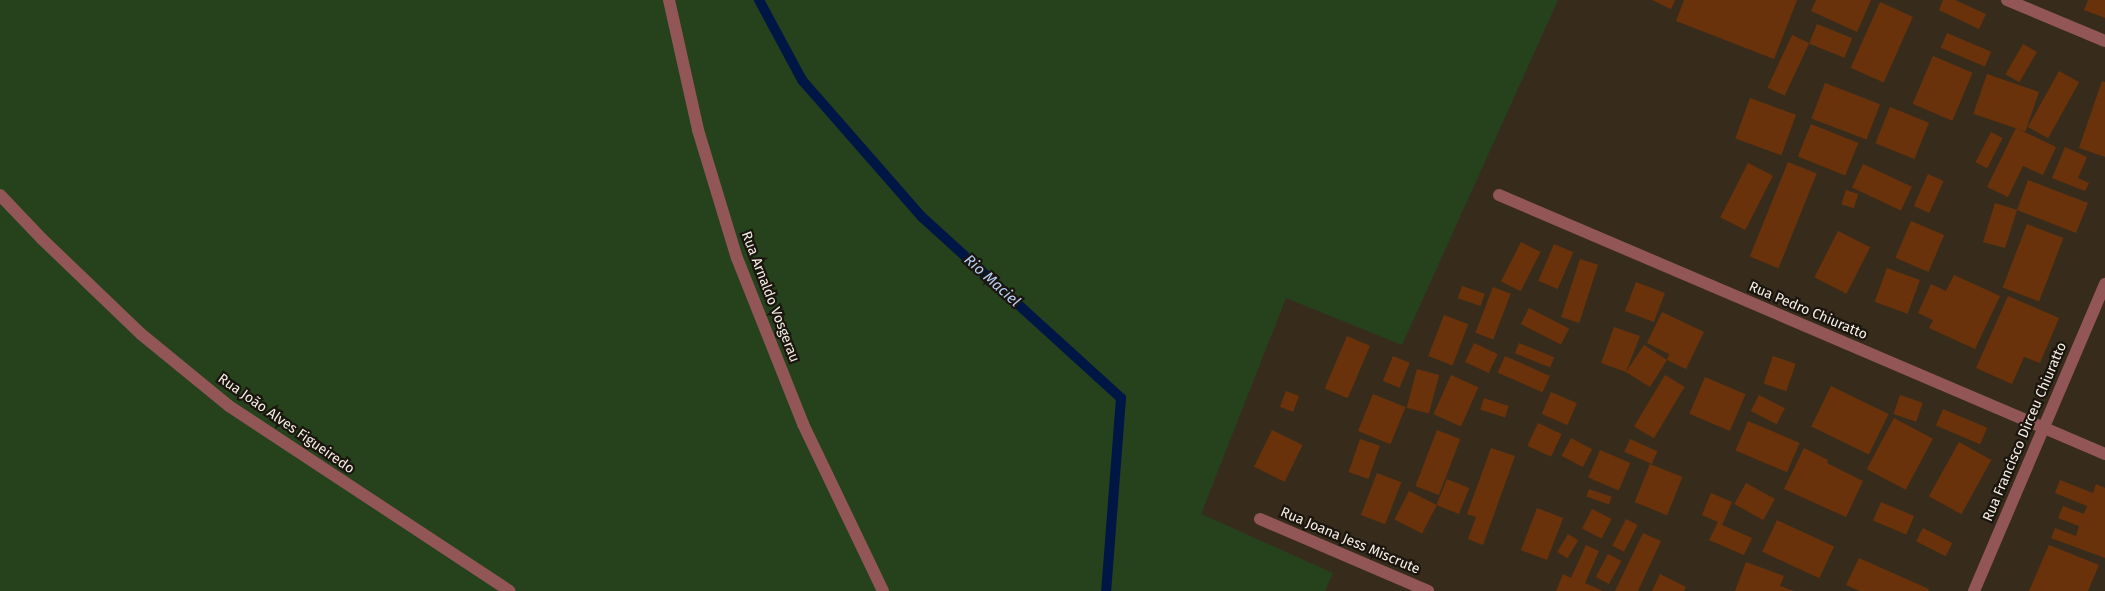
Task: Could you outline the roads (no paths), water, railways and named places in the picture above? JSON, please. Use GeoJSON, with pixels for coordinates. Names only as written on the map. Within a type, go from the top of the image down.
{"type":"FeatureCollection","features":[{"type":"Feature","properties":{"kind":"street","name":"Rua Arnaldo Vosgerau"},"geometry":{"type":"LineString","coordinates":[[669,0],[698,130],[737,258],[802,424],[883,591]]}},
{"type":"Feature","properties":{"kind":"street"},"geometry":{"type":"LineString","coordinates":[[2008,0],[2105,41]]}},
{"type":"Feature","properties":{"kind":"street","name":"Rua João Alves Figueiredo"},"geometry":{"type":"LineString","coordinates":[[0,195],[42,240],[141,334],[229,406],[510,591]]}},
{"type":"Feature","properties":{"kind":"street","name":"Rua Pedro Chiuratto"},"geometry":{"type":"LineString","coordinates":[[1499,195],[2105,454]]}},
{"type":"Feature","properties":{"kind":"street","name":"Rua Francisco Dirceu Chiuratto"},"geometry":{"type":"LineString","coordinates":[[1974,591],[2105,284]]}},
{"type":"Feature","properties":{"kind":"street","name":"Rua Joana Jess Miscrute"},"geometry":{"type":"LineString","coordinates":[[1260,519],[1428,591]]}},
{"type":"Feature","properties":{"kind":"waterway","name":"Rio Maciel"},"geometry":{"type":"LineString","coordinates":[[759,0],[802,80],[922,217],[1121,398],[1106,591]]}}]}
